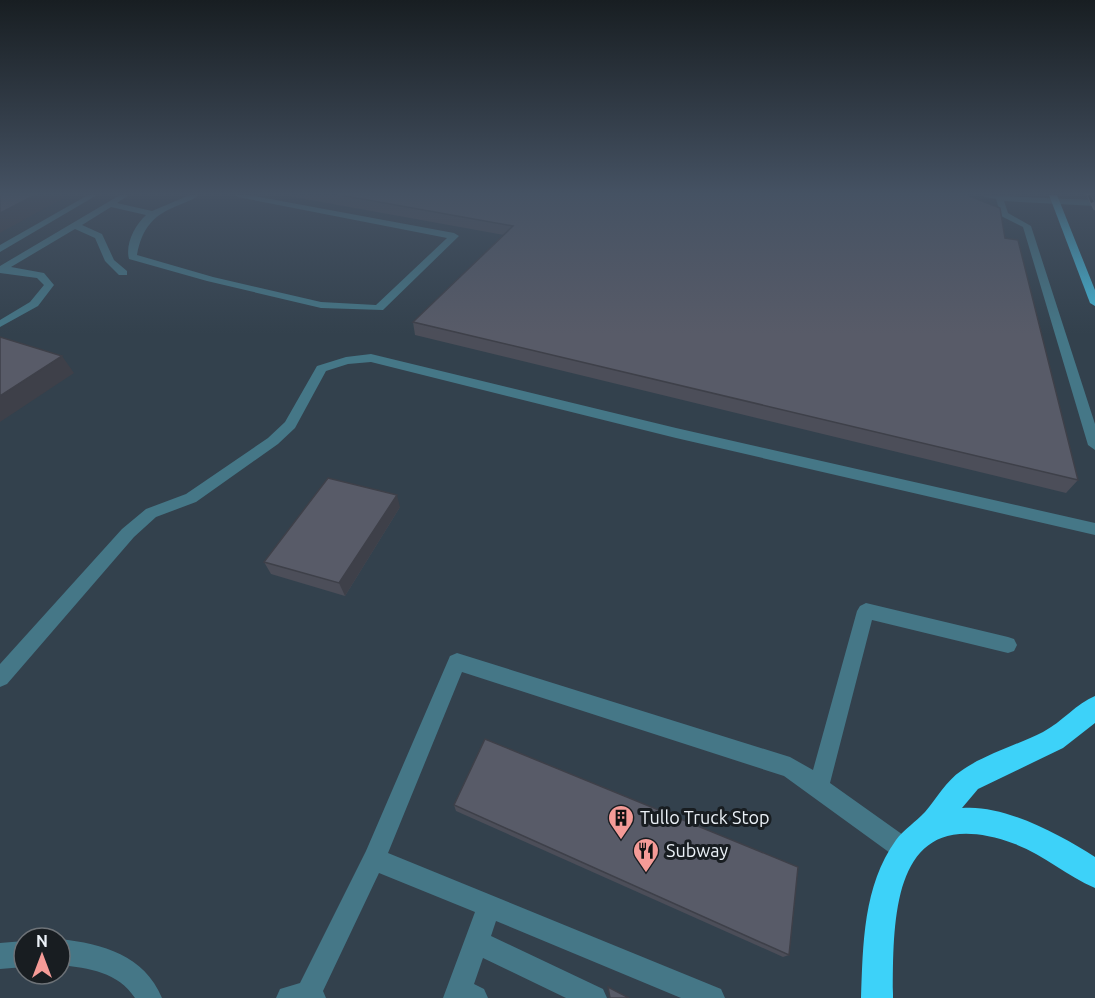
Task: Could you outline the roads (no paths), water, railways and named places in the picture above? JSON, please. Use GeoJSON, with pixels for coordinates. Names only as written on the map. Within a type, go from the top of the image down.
{"type":"FeatureCollection","features":[{"type":"Feature","properties":{"kind":"highway"},"geometry":{"type":"LineString","coordinates":[[877,998],[881,915],[887,889],[905,850],[927,829],[969,780],[1054,739],[1077,724],[1095,707]]}},
{"type":"Feature","properties":{"kind":"highway"},"geometry":{"type":"LineString","coordinates":[[927,829],[942,823],[960,821],[982,822],[1004,827],[1052,847],[1095,874]]}},
{"type":"Feature","properties":{"kind":"main road"},"geometry":{"type":"LineString","coordinates":[[1071,242],[1095,303]]}},
{"type":"Feature","properties":{"kind":"street"},"geometry":{"type":"LineString","coordinates":[[1,269],[47,242]]}},
{"type":"Feature","properties":{"kind":"street"},"geometry":{"type":"LineString","coordinates":[[101,242],[110,261],[123,273]]}},
{"type":"Feature","properties":{"kind":"street"},"geometry":{"type":"LineString","coordinates":[[134,242],[132,257],[211,279],[321,305],[379,308],[448,242]]}},
{"type":"Feature","properties":{"kind":"street"},"geometry":{"type":"LineString","coordinates":[[1032,242],[1095,445]]}},
{"type":"Feature","properties":{"kind":"street"},"geometry":{"type":"LineString","coordinates":[[0,324],[30,308],[44,296],[49,285],[40,275],[1,269]]}},
{"type":"Feature","properties":{"kind":"street"},"geometry":{"type":"LineString","coordinates":[[0,678],[128,533],[151,513],[191,498],[273,441],[290,425],[321,369],[346,361],[371,358],[676,433],[1095,530]]}},
{"type":"Feature","properties":{"kind":"street"},"geometry":{"type":"LineString","coordinates":[[819,786],[866,611],[1008,645]]}},
{"type":"Feature","properties":{"kind":"street"},"geometry":{"type":"LineString","coordinates":[[304,997],[374,859],[457,662],[790,767],[905,850]]}},
{"type":"Feature","properties":{"kind":"street"},"geometry":{"type":"LineString","coordinates":[[374,859],[712,998]]}},
{"type":"Feature","properties":{"kind":"street"},"geometry":{"type":"LineString","coordinates":[[463,995],[489,907]]}},
{"type":"Feature","properties":{"kind":"street"},"geometry":{"type":"LineString","coordinates":[[477,942],[594,998]]}},
{"type":"Feature","properties":{"kind":"street"},"geometry":{"type":"LineString","coordinates":[[72,954],[103,958],[121,966],[136,980],[149,998]]}},
{"type":"Feature","properties":{"kind":"place","name":"Tullo Truck Stop"},"geometry":{"type":"Point","coordinates":[621,841]}},
{"type":"Feature","properties":{"kind":"place","name":"Subway"},"geometry":{"type":"Point","coordinates":[646,874]}}]}
